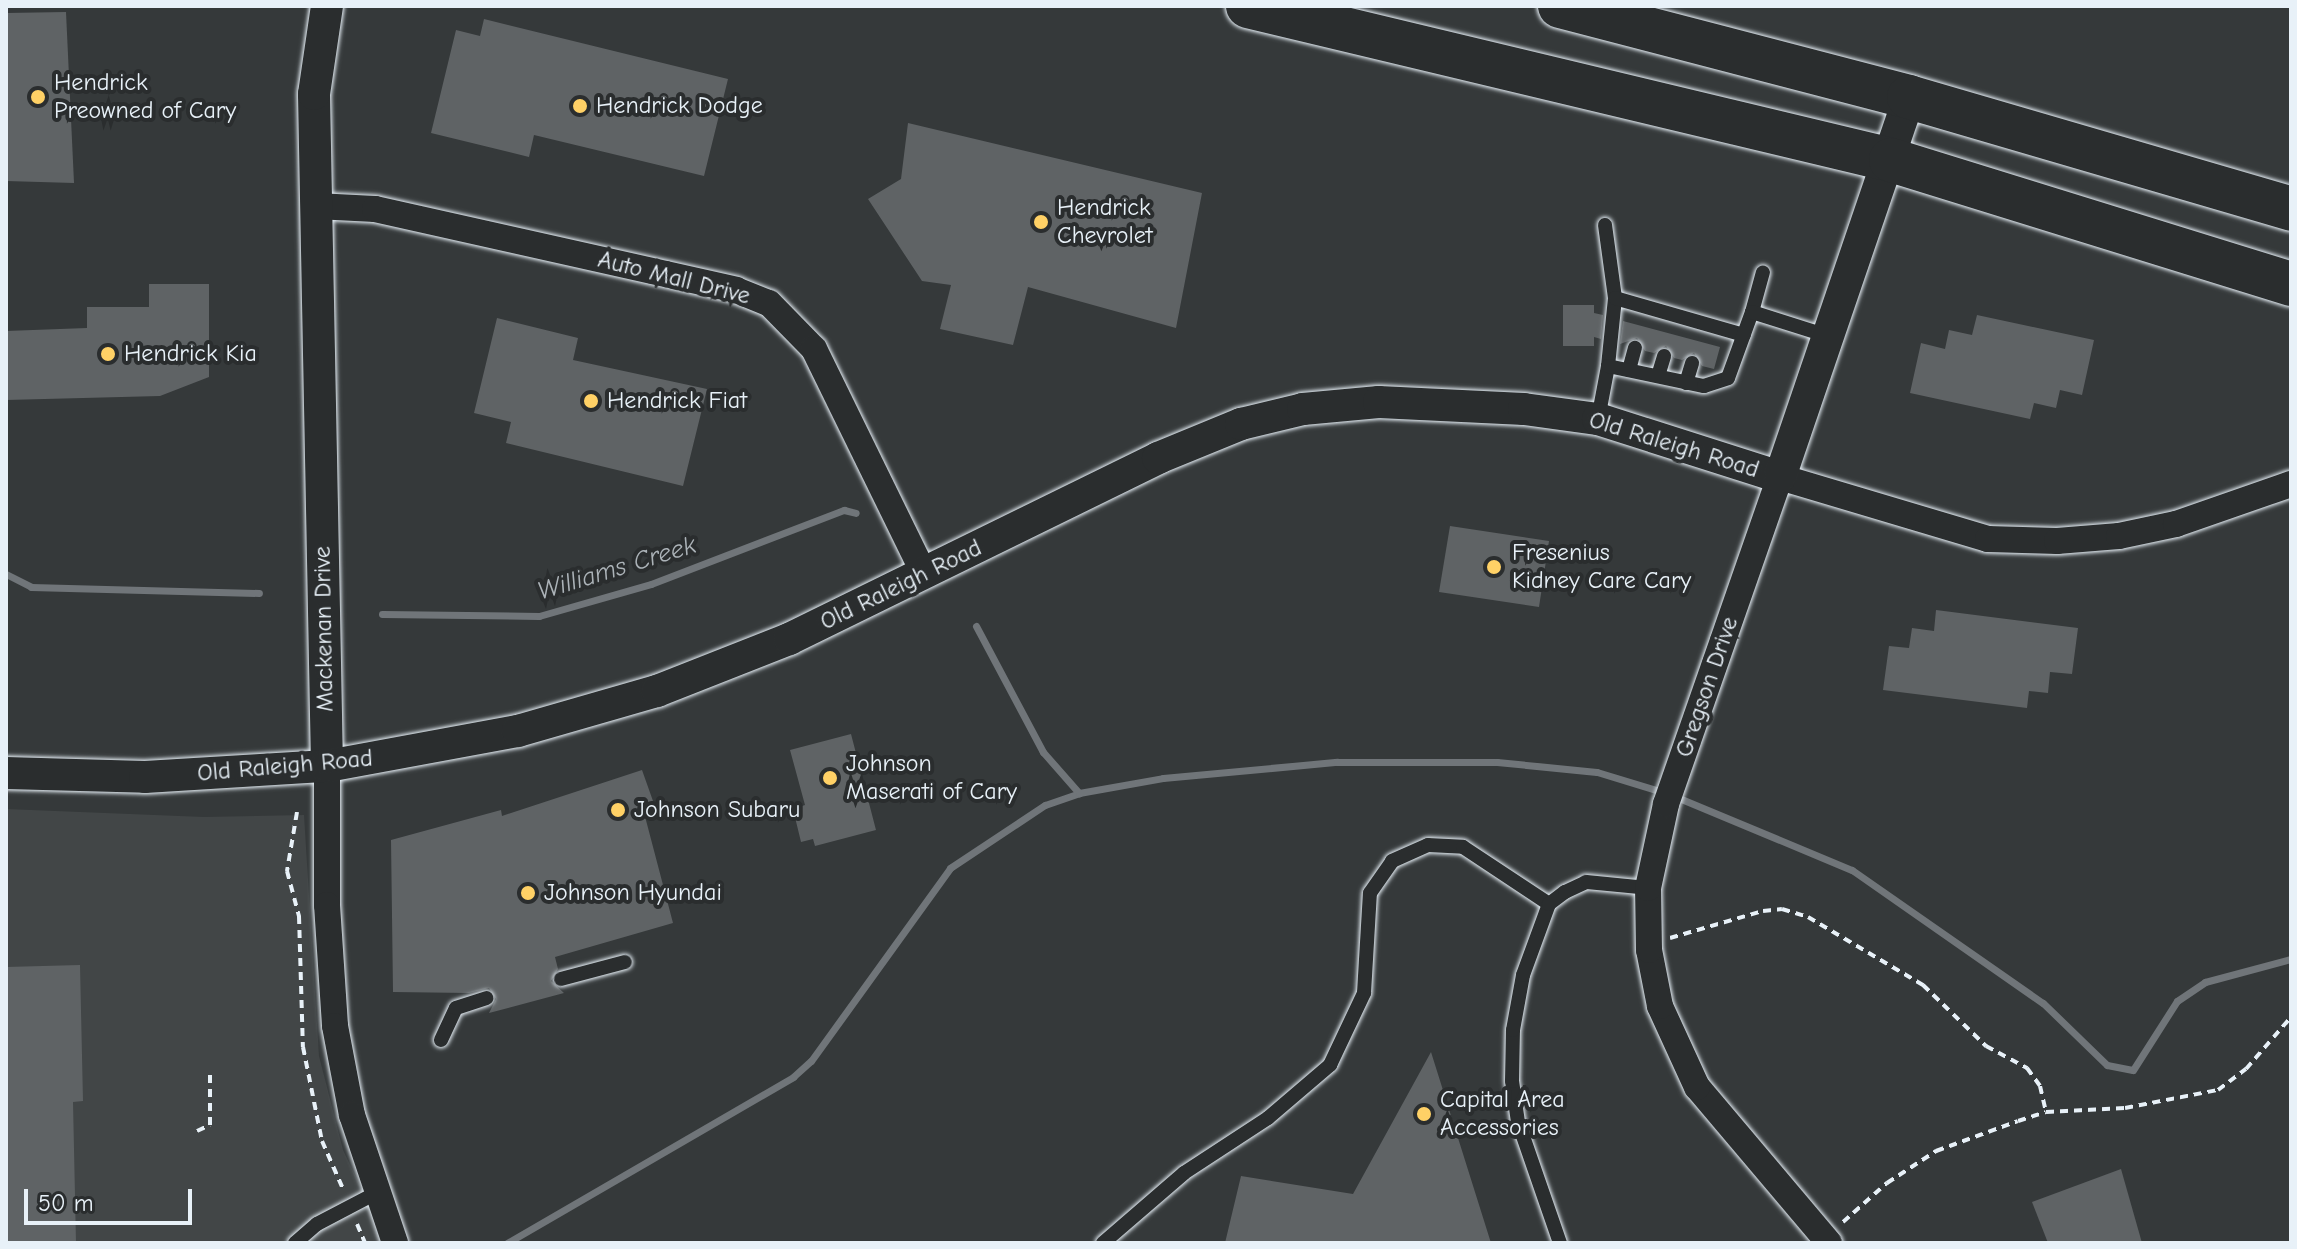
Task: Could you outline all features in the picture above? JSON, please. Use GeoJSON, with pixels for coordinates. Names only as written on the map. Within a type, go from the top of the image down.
{"type":"FeatureCollection","features":[{"type":"Feature","properties":{"kind":"highway"},"geometry":{"type":"LineString","coordinates":[[1248,6],[1891,160],[2291,284]]}},
{"type":"Feature","properties":{"kind":"highway"},"geometry":{"type":"LineString","coordinates":[[1560,6],[1909,97],[2291,209]]}},
{"type":"Feature","properties":{"kind":"street","name":"Mackenan Drive"},"geometry":{"type":"LineString","coordinates":[[327,6],[314,94],[327,905],[335,1026],[352,1115],[395,1243]]}},
{"type":"Feature","properties":{"kind":"street","name":"Gregson Drive"},"geometry":{"type":"LineString","coordinates":[[1836,1233],[1697,1087],[1677,1049],[1660,1006],[1649,950],[1648,888],[1655,842],[1679,767],[1891,160],[1909,97]]}},
{"type":"Feature","properties":{"kind":"street","name":"Auto Mall Drive"},"geometry":{"type":"LineString","coordinates":[[316,206],[375,209],[736,290],[769,303],[814,349],[924,574]]}},
{"type":"Feature","properties":{"kind":"street","name":"Old Raleigh Road"},"geometry":{"type":"LineString","coordinates":[[6,773],[145,777],[327,766],[518,731],[657,691],[789,639],[1158,458],[1269,416],[1337,403],[1435,402],[1598,419],[1780,477]]}},
{"type":"Feature","properties":{"kind":"street"},"geometry":{"type":"LineString","coordinates":[[1780,477],[1988,539],[2057,541],[2119,536],[2176,524],[2291,484]]}},
{"type":"Feature","properties":{"kind":"lane"},"geometry":{"type":"LineString","coordinates":[[1598,419],[1608,366],[1615,298],[1605,225]]}},
{"type":"Feature","properties":{"kind":"lane"},"geometry":{"type":"LineString","coordinates":[[1608,366],[1704,386],[1728,378],[1763,272]]}},
{"type":"Feature","properties":{"kind":"lane"},"geometry":{"type":"LineString","coordinates":[[1615,298],[1744,335]]}},
{"type":"Feature","properties":{"kind":"lane"},"geometry":{"type":"LineString","coordinates":[[1641,326],[1645,309]]}},
{"type":"Feature","properties":{"kind":"lane"},"geometry":{"type":"LineString","coordinates":[[1752,312],[1828,336]]}},
{"type":"Feature","properties":{"kind":"lane"},"geometry":{"type":"LineString","coordinates":[[1671,334],[1676,317]]}},
{"type":"Feature","properties":{"kind":"lane"},"geometry":{"type":"LineString","coordinates":[[1698,341],[1703,325]]}},
{"type":"Feature","properties":{"kind":"lane"},"geometry":{"type":"LineString","coordinates":[[1629,370],[1635,348]]}},
{"type":"Feature","properties":{"kind":"lane"},"geometry":{"type":"LineString","coordinates":[[1658,376],[1664,356]]}},
{"type":"Feature","properties":{"kind":"lane"},"geometry":{"type":"LineString","coordinates":[[1686,383],[1692,363]]}},
{"type":"Feature","properties":{"kind":"lane"},"geometry":{"type":"LineString","coordinates":[[1103,1243],[1184,1173],[1268,1118],[1330,1065],[1364,993],[1370,893],[1392,861],[1428,845],[1463,847],[1549,904]]}},
{"type":"Feature","properties":{"kind":"lane"},"geometry":{"type":"LineString","coordinates":[[1560,1243],[1518,1122],[1512,1081],[1513,1030],[1523,975],[1549,904],[1586,882],[1648,888]]}},
{"type":"Feature","properties":{"kind":"lane"},"geometry":{"type":"LineString","coordinates":[[561,979],[625,962]]}},
{"type":"Feature","properties":{"kind":"lane"},"geometry":{"type":"LineString","coordinates":[[441,1040],[456,1008],[486,998]]}},
{"type":"Feature","properties":{"kind":"lane"},"geometry":{"type":"LineString","coordinates":[[295,1243],[317,1224],[376,1193]]}},
{"type":"Feature","properties":{"kind":"path"},"geometry":{"type":"LineString","coordinates":[[297,812],[287,871],[299,916],[303,1047],[322,1141],[344,1193]]}},
{"type":"Feature","properties":{"kind":"path"},"geometry":{"type":"LineString","coordinates":[[1668,939],[1763,911],[1782,909],[1808,917],[1923,985],[1986,1046],[2027,1068],[2040,1086],[2046,1112]]}},
{"type":"Feature","properties":{"kind":"path"},"geometry":{"type":"LineString","coordinates":[[1836,1233],[1887,1183],[1936,1151],[2046,1112],[2125,1108],[2218,1090],[2246,1069],[2291,1017]]}},
{"type":"Feature","properties":{"kind":"path"},"geometry":{"type":"LineString","coordinates":[[197,1131],[210,1125],[210,1073]]}},
{"type":"Feature","properties":{"kind":"path"},"geometry":{"type":"LineString","coordinates":[[357,1224],[365,1243]]}},
{"type":"Feature","properties":{"kind":"shaded area"},"geometry":{"type":"Polygon","coordinates":[[[6,809],[204,817],[304,815],[319,1056],[343,1150],[387,1243],[6,1243],[6,809]]]}},
{"type":"Feature","properties":{"kind":"building","name":"Hendrick Preowned of Cary"},"geometry":{"type":"Polygon","coordinates":[[[66,12],[74,183],[6,181],[6,13],[66,12]]]}},
{"type":"Feature","properties":{"kind":"building","name":"Hendrick Dodge"},"geometry":{"type":"Polygon","coordinates":[[[484,19],[728,79],[704,176],[534,135],[529,157],[431,133],[456,30],[480,36],[484,19]]]}},
{"type":"Feature","properties":{"kind":"building","name":"Hendrick Chevrolet"},"geometry":{"type":"Polygon","coordinates":[[[908,123],[1202,193],[1176,328],[1028,287],[1013,345],[940,329],[951,285],[922,281],[868,199],[901,179],[908,123]]]}},
{"type":"Feature","properties":{"kind":"building","name":"Hendrick Kia"},"geometry":{"type":"Polygon","coordinates":[[[149,284],[209,284],[209,377],[160,396],[6,400],[6,331],[87,328],[87,307],[149,307],[149,284]]]}},
{"type":"Feature","properties":{"kind":"building"},"geometry":{"type":"Polygon","coordinates":[[[1563,305],[1594,305],[1594,313],[1603,315],[1601,339],[1594,337],[1594,346],[1563,346],[1563,305]]]}},
{"type":"Feature","properties":{"kind":"building"},"geometry":{"type":"Polygon","coordinates":[[[1977,315],[2094,340],[2082,395],[2060,390],[2056,408],[2034,403],[2030,419],[1910,393],[1921,343],[1945,349],[1949,330],[1972,335],[1977,315]]]}},
{"type":"Feature","properties":{"kind":"building","name":"Hendrick Fiat"},"geometry":{"type":"Polygon","coordinates":[[[497,318],[578,338],[573,360],[707,389],[683,486],[506,443],[511,422],[474,413],[497,318]]]}},
{"type":"Feature","properties":{"kind":"building"},"geometry":{"type":"Polygon","coordinates":[[[1623,321],[1720,347],[1714,369],[1702,366],[1694,353],[1682,360],[1674,358],[1666,346],[1654,353],[1645,351],[1637,338],[1620,344],[1623,321]]]}},
{"type":"Feature","properties":{"kind":"building","name":"Fresenius Kidney Care Cary"},"geometry":{"type":"Polygon","coordinates":[[[1450,526],[1549,541],[1539,607],[1439,592],[1450,526]]]}},
{"type":"Feature","properties":{"kind":"building"},"geometry":{"type":"Polygon","coordinates":[[[1936,610],[2078,628],[2072,674],[2050,672],[2048,693],[2029,691],[2027,708],[1883,690],[1889,646],[1909,648],[1912,628],[1934,631],[1936,610]]]}},
{"type":"Feature","properties":{"kind":"building","name":"Johnson Maserati of Cary"},"geometry":{"type":"Polygon","coordinates":[[[851,734],[876,830],[815,846],[813,839],[801,842],[793,809],[805,805],[790,750],[851,734]]]}},
{"type":"Feature","properties":{"kind":"building","name":"Johnson Hyundai"},"geometry":{"type":"Polygon","coordinates":[[[642,770],[653,801],[642,805],[673,923],[555,957],[558,969],[551,981],[564,993],[489,1013],[496,999],[489,988],[469,993],[393,992],[391,840],[501,810],[502,816],[642,770]]]}},
{"type":"Feature","properties":{"kind":"building"},"geometry":{"type":"Polygon","coordinates":[[[80,965],[83,1101],[73,1102],[76,1243],[6,1243],[6,967],[80,965]]]}},
{"type":"Feature","properties":{"kind":"building","name":"Capital Area Accessories"},"geometry":{"type":"Polygon","coordinates":[[[1431,1052],[1491,1243],[1225,1243],[1241,1176],[1353,1194],[1431,1052]]]}},
{"type":"Feature","properties":{"kind":"building"},"geometry":{"type":"Polygon","coordinates":[[[2121,1169],[2142,1243],[2048,1243],[2032,1202],[2121,1169]]]}},
{"type":"Feature","properties":{"kind":"waterway","name":"Williams Creek"},"geometry":{"type":"LineString","coordinates":[[382,614],[539,616],[651,584],[844,510],[856,513]]}},
{"type":"Feature","properties":{"kind":"waterway","name":"Williams Creek"},"geometry":{"type":"LineString","coordinates":[[6,574],[31,587],[259,593]]}},
{"type":"Feature","properties":{"kind":"waterway","name":"Williams Creek"},"geometry":{"type":"LineString","coordinates":[[976,626],[1043,752],[1079,793]]}},
{"type":"Feature","properties":{"kind":"waterway"},"geometry":{"type":"LineString","coordinates":[[507,1243],[793,1077],[811,1061],[950,868],[1045,805],[1079,793],[1163,778],[1337,762],[1497,762],[1597,772],[1663,792]]}},
{"type":"Feature","properties":{"kind":"waterway"},"geometry":{"type":"LineString","coordinates":[[1674,796],[1852,870],[2043,1003],[2107,1065],[2133,1070],[2177,1001],[2205,982],[2291,959]]}},
{"type":"Feature","properties":{"kind":"place","name":"Hendrick Preowned of Cary"},"geometry":{"type":"Point","coordinates":[38,97]}},
{"type":"Feature","properties":{"kind":"place","name":"Hendrick Dodge"},"geometry":{"type":"Point","coordinates":[580,106]}},
{"type":"Feature","properties":{"kind":"place","name":"Hendrick Chevrolet"},"geometry":{"type":"Point","coordinates":[1041,222]}},
{"type":"Feature","properties":{"kind":"place","name":"Hendrick Kia"},"geometry":{"type":"Point","coordinates":[108,354]}},
{"type":"Feature","properties":{"kind":"place","name":"Hendrick Fiat"},"geometry":{"type":"Point","coordinates":[591,401]}},
{"type":"Feature","properties":{"kind":"place","name":"Fresenius Kidney Care Cary"},"geometry":{"type":"Point","coordinates":[1494,567]}},
{"type":"Feature","properties":{"kind":"place","name":"Johnson Maserati of Cary"},"geometry":{"type":"Point","coordinates":[830,778]}},
{"type":"Feature","properties":{"kind":"place","name":"Johnson Subaru"},"geometry":{"type":"Point","coordinates":[618,810]}},
{"type":"Feature","properties":{"kind":"place","name":"Johnson Hyundai"},"geometry":{"type":"Point","coordinates":[528,893]}},
{"type":"Feature","properties":{"kind":"place","name":"Capital Area Accessories"},"geometry":{"type":"Point","coordinates":[1424,1114]}}]}
